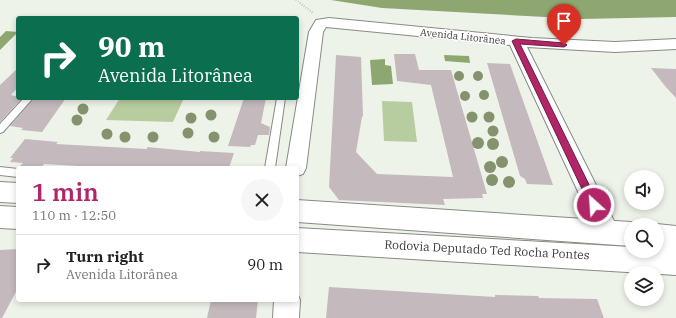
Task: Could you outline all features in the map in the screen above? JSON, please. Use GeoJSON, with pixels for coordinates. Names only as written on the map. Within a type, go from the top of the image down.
{"type":"FeatureCollection","features":[{"type":"Feature","properties":{"kind":"main road"},"geometry":{"type":"LineString","coordinates":[[0,192],[16,193]]}},
{"type":"Feature","properties":{"kind":"main road","name":"Rodovia Deputado Ted Rocha Pontes"},"geometry":{"type":"LineString","coordinates":[[299,211],[619,233]]}},
{"type":"Feature","properties":{"kind":"main road"},"geometry":{"type":"LineString","coordinates":[[0,217],[16,218]]}},
{"type":"Feature","properties":{"kind":"main road"},"geometry":{"type":"LineString","coordinates":[[664,237],[676,238]]}},
{"type":"Feature","properties":{"kind":"main road","name":"Rodovia Deputado Ted Rocha Pontes"},"geometry":{"type":"LineString","coordinates":[[299,240],[676,262]]}},
{"type":"Feature","properties":{"kind":"street","name":"Avenida Litorânea"},"geometry":{"type":"LineString","coordinates":[[321,23],[329,22],[516,41],[615,47],[676,44]]}},
{"type":"Feature","properties":{"kind":"street"},"geometry":{"type":"LineString","coordinates":[[296,166],[316,32],[321,23]]}},
{"type":"Feature","properties":{"kind":"street"},"geometry":{"type":"LineString","coordinates":[[516,41],[619,233]]}},
{"type":"Feature","properties":{"kind":"street"},"geometry":{"type":"LineString","coordinates":[[286,318],[287,302]]}},
{"type":"Feature","properties":{"kind":"lane"},"geometry":{"type":"LineString","coordinates":[[0,130],[27,100]]}},
{"type":"Feature","properties":{"kind":"lane"},"geometry":{"type":"LineString","coordinates":[[270,166],[282,100]]}},
{"type":"Feature","properties":{"kind":"lane"},"geometry":{"type":"LineString","coordinates":[[0,171],[16,172]]}},
{"type":"Feature","properties":{"kind":"path"},"geometry":{"type":"LineString","coordinates":[[296,0],[310,10],[321,23]]}},
{"type":"Feature","properties":{"kind":"shaded area"},"geometry":{"type":"Polygon","coordinates":[[[331,0],[676,0],[676,17],[581,19],[382,8],[331,0]]]}},
{"type":"Feature","properties":{"kind":"shaded area"},"geometry":{"type":"Polygon","coordinates":[[[6,31],[16,32],[16,34],[0,50],[0,37],[6,31]]]}},
{"type":"Feature","properties":{"kind":"shaded area"},"geometry":{"type":"Polygon","coordinates":[[[444,55],[469,56],[470,63],[445,61],[444,55]]]}},
{"type":"Feature","properties":{"kind":"shaded area"},"geometry":{"type":"Polygon","coordinates":[[[385,59],[385,65],[391,66],[393,84],[372,85],[370,60],[385,59]]]}},
{"type":"Feature","properties":{"kind":"shaded area"},"geometry":{"type":"Polygon","coordinates":[[[119,100],[183,100],[173,122],[106,120],[119,100]]]}},
{"type":"Feature","properties":{"kind":"shaded area"},"geometry":{"type":"Polygon","coordinates":[[[382,101],[412,102],[417,142],[384,141],[382,101]]]}},
{"type":"Feature","properties":{"kind":"building"},"geometry":{"type":"Polygon","coordinates":[[[394,54],[415,54],[419,70],[451,70],[487,194],[482,194],[483,198],[443,199],[445,205],[339,200],[329,187],[336,55],[361,57],[363,116],[356,152],[377,174],[453,177],[431,85],[397,81],[394,54]]]}},
{"type":"Feature","properties":{"kind":"building"},"geometry":{"type":"Polygon","coordinates":[[[487,63],[510,64],[553,185],[527,184],[525,179],[520,176],[487,63]]]}},
{"type":"Feature","properties":{"kind":"building"},"geometry":{"type":"Polygon","coordinates":[[[651,68],[676,69],[676,98],[665,86],[651,68]]]}},
{"type":"Feature","properties":{"kind":"building"},"geometry":{"type":"Polygon","coordinates":[[[16,70],[16,89],[11,95],[16,96],[16,100],[20,100],[0,122],[0,85],[16,70]]]}},
{"type":"Feature","properties":{"kind":"building"},"geometry":{"type":"Polygon","coordinates":[[[32,100],[65,100],[42,132],[21,130],[23,128],[10,126],[32,100]]]}},
{"type":"Feature","properties":{"kind":"building"},"geometry":{"type":"Polygon","coordinates":[[[243,100],[266,100],[261,123],[270,127],[269,135],[258,135],[255,145],[251,145],[250,147],[228,146],[243,100]]]}},
{"type":"Feature","properties":{"kind":"building"},"geometry":{"type":"Polygon","coordinates":[[[25,139],[58,142],[56,144],[147,149],[147,147],[200,152],[234,153],[230,166],[78,166],[44,164],[42,166],[20,166],[23,163],[10,162],[13,158],[10,158],[25,139]]]}},
{"type":"Feature","properties":{"kind":"building"},"geometry":{"type":"Polygon","coordinates":[[[16,249],[16,292],[2,318],[0,318],[0,250],[16,249]]]}},
{"type":"Feature","properties":{"kind":"building"},"geometry":{"type":"Polygon","coordinates":[[[329,287],[495,297],[495,295],[538,296],[539,298],[597,299],[604,318],[326,318],[329,287]]]}},
{"type":"Feature","properties":{"kind":"building"},"geometry":{"type":"Polygon","coordinates":[[[211,302],[258,302],[256,318],[207,318],[211,302]]]}},
{"type":"Feature","properties":{"kind":"route"},"geometry":{"type":"LineString","coordinates":[[564,45],[516,41],[594,205]]}}]}
